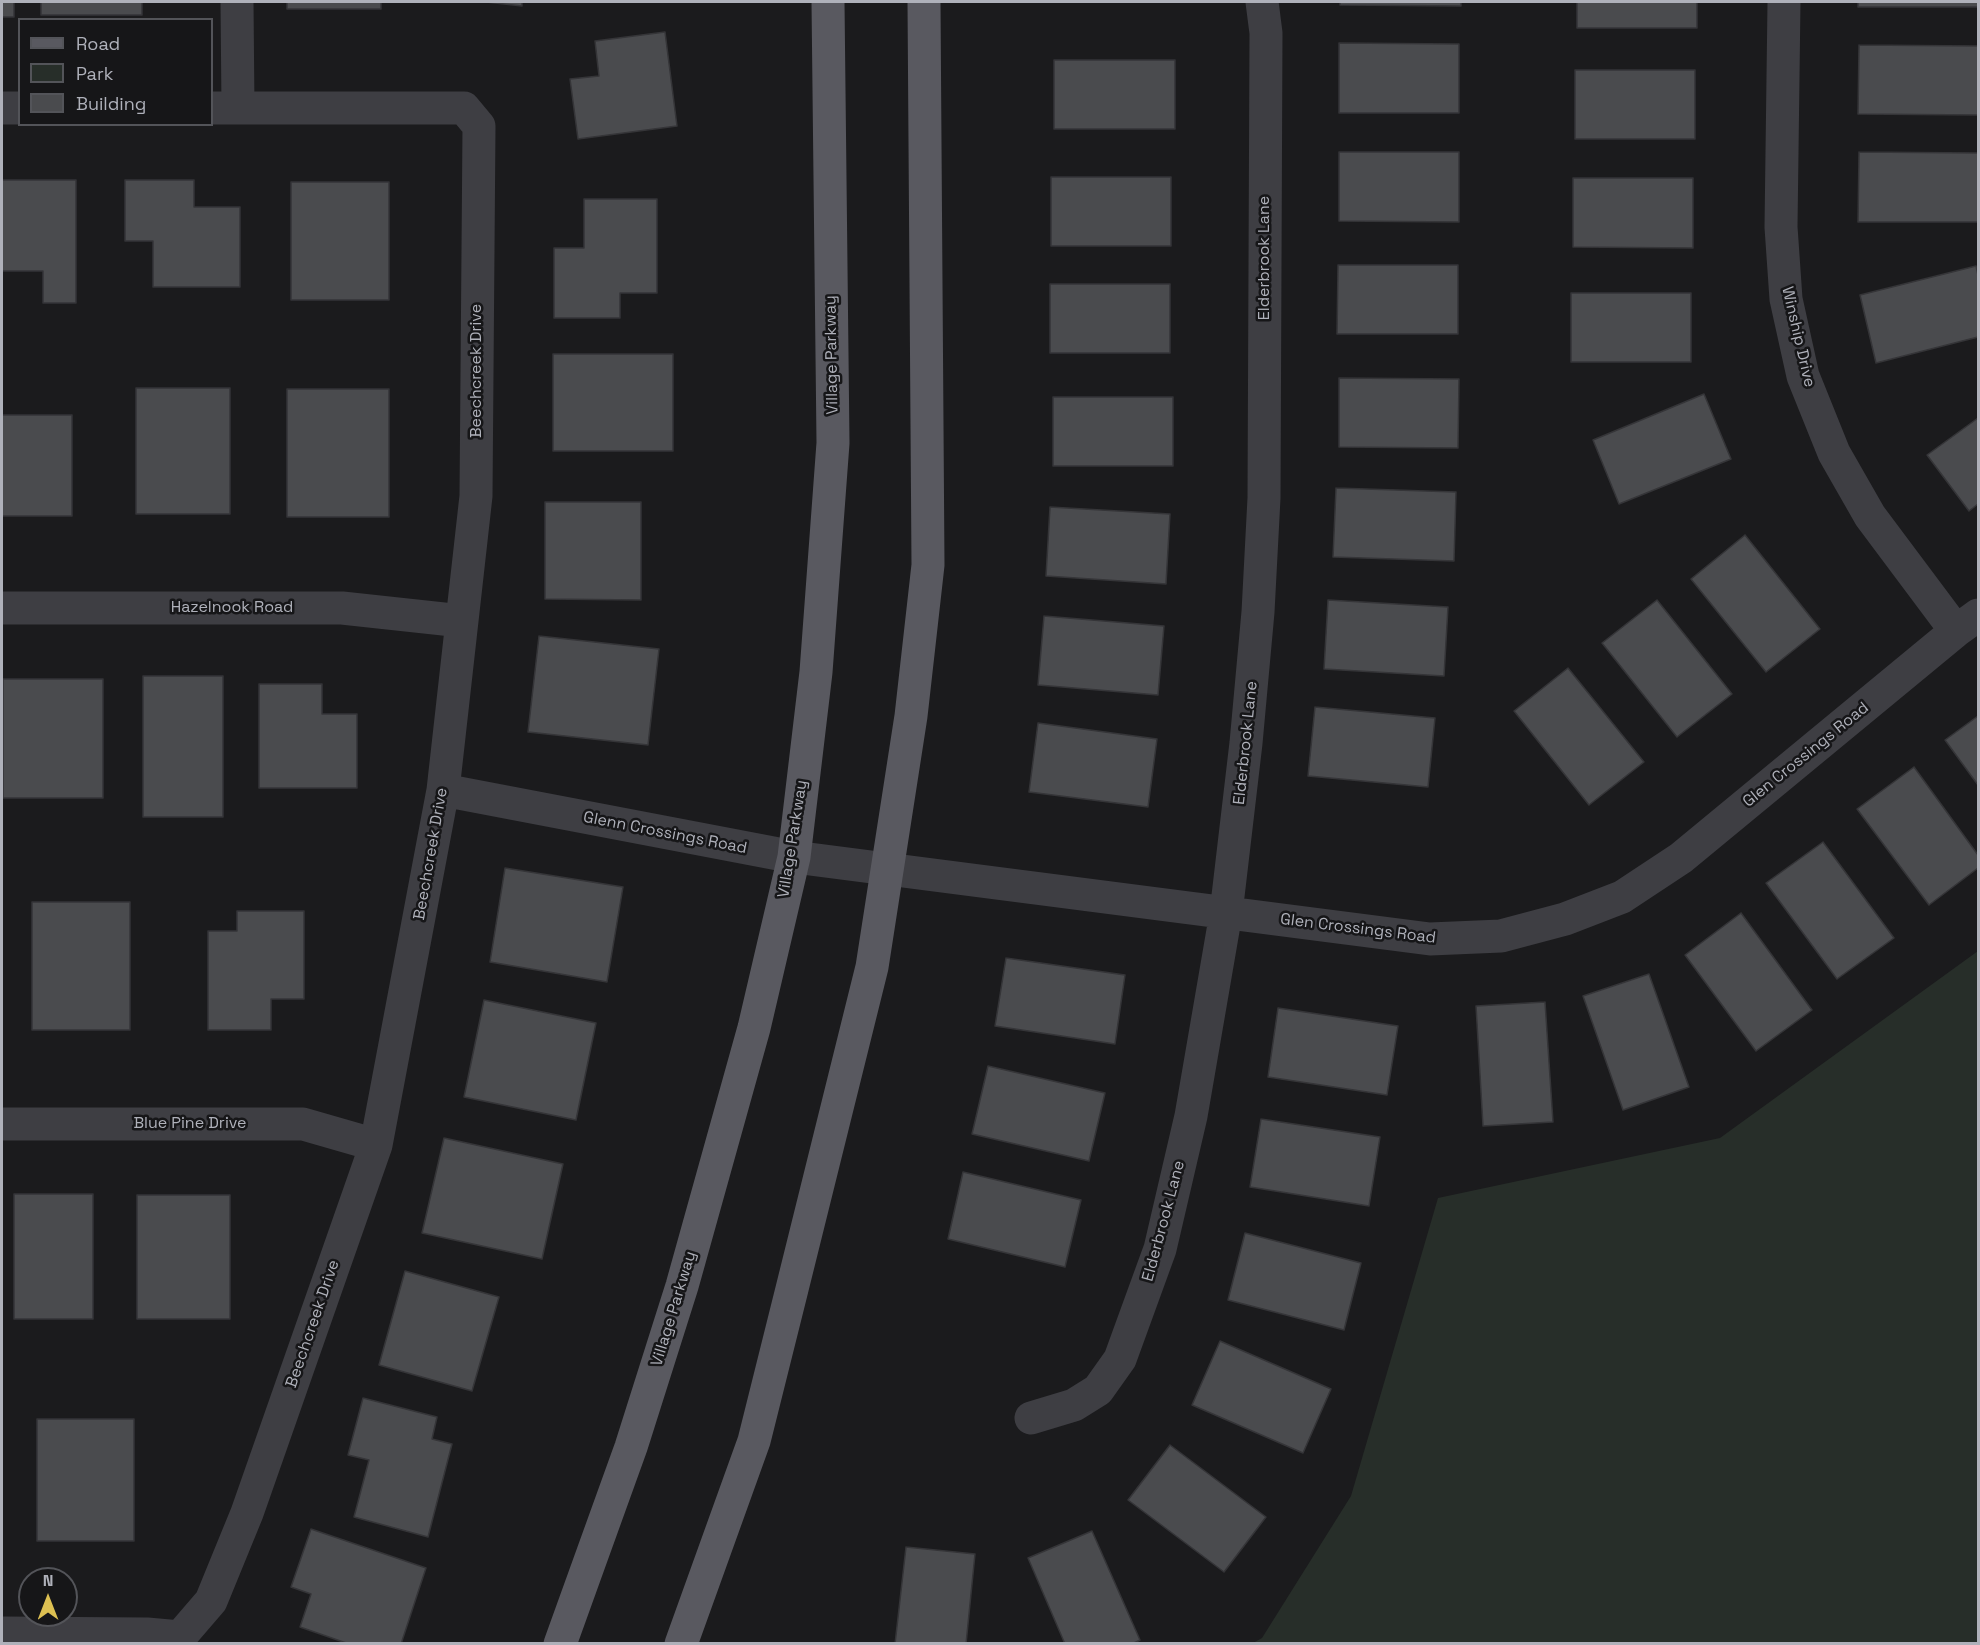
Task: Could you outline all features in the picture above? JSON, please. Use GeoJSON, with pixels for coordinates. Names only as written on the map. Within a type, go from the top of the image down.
{"type":"FeatureCollection","features":[{"type":"Feature","properties":{"kind":"main road","name":"Village Parkway"},"geometry":{"type":"LineString","coordinates":[[560,1644],[631,1448],[682,1286],[754,1028],[794,857],[816,672],[833,442],[828,2]]}},
{"type":"Feature","properties":{"kind":"main road"},"geometry":{"type":"LineString","coordinates":[[681,1644],[754,1441],[872,967],[911,716],[928,566],[924,2]]}},
{"type":"Feature","properties":{"kind":"street"},"geometry":{"type":"LineString","coordinates":[[225,108],[237,2]]}},
{"type":"Feature","properties":{"kind":"street","name":"Elderbrook Lane"},"geometry":{"type":"LineString","coordinates":[[1031,1418],[1074,1405],[1098,1390],[1120,1359],[1162,1238],[1191,1116],[1226,913],[1250,708],[1264,498],[1266,33],[1262,2]]}},
{"type":"Feature","properties":{"kind":"street","name":"Winship Drive"},"geometry":{"type":"LineString","coordinates":[[1784,2],[1781,227],[1786,299],[1803,376],[1834,453],[1870,516],[1967,623]]}},
{"type":"Feature","properties":{"kind":"street"},"geometry":{"type":"LineString","coordinates":[[2,108],[18,108]]}},
{"type":"Feature","properties":{"kind":"street","name":"Beechcreek Drive"},"geometry":{"type":"LineString","coordinates":[[2,1633],[147,1634],[180,1637],[211,1601],[248,1513],[376,1145],[443,790],[476,496],[479,126],[464,108],[225,108]]}},
{"type":"Feature","properties":{"kind":"street","name":"Hazelnook Road"},"geometry":{"type":"LineString","coordinates":[[2,608],[342,608],[462,621]]}},
{"type":"Feature","properties":{"kind":"street","name":"Glen Crossings Road"},"geometry":{"type":"LineString","coordinates":[[888,869],[1430,939],[1501,936],[1565,920],[1622,897],[1681,858],[1967,623]]}},
{"type":"Feature","properties":{"kind":"street","name":"Glenn Crossings Road"},"geometry":{"type":"LineString","coordinates":[[443,790],[794,857],[888,869]]}},
{"type":"Feature","properties":{"kind":"street","name":"Blue Pine Drive"},"geometry":{"type":"LineString","coordinates":[[2,1124],[303,1124],[376,1145]]}},
{"type":"Feature","properties":{"kind":"green space"},"geometry":{"type":"Polygon","coordinates":[[[1978,951],[1978,1643],[1253,1643],[1262,1638],[1351,1496],[1438,1198],[1720,1138],[1978,951]]]}},
{"type":"Feature","properties":{"kind":"building"},"geometry":{"type":"Polygon","coordinates":[[[2,2],[14,2],[14,17],[2,17],[2,2]]]}},
{"type":"Feature","properties":{"kind":"building"},"geometry":{"type":"Polygon","coordinates":[[[41,2],[142,2],[142,15],[41,15],[41,2]]]}},
{"type":"Feature","properties":{"kind":"building"},"geometry":{"type":"Polygon","coordinates":[[[287,2],[381,2],[381,9],[287,9],[287,2]]]}},
{"type":"Feature","properties":{"kind":"building"},"geometry":{"type":"Polygon","coordinates":[[[486,2],[522,2],[522,6],[486,2]]]}},
{"type":"Feature","properties":{"kind":"building"},"geometry":{"type":"Polygon","coordinates":[[[1340,2],[1461,2],[1461,6],[1340,5],[1340,2]]]}},
{"type":"Feature","properties":{"kind":"building"},"geometry":{"type":"Polygon","coordinates":[[[1577,2],[1697,2],[1697,28],[1577,28],[1577,2]]]}},
{"type":"Feature","properties":{"kind":"building"},"geometry":{"type":"Polygon","coordinates":[[[1858,2],[1978,2],[1978,7],[1858,7],[1858,2]]]}},
{"type":"Feature","properties":{"kind":"building"},"geometry":{"type":"Polygon","coordinates":[[[665,32],[677,126],[578,139],[570,79],[599,76],[595,41],[665,32]]]}},
{"type":"Feature","properties":{"kind":"building"},"geometry":{"type":"Polygon","coordinates":[[[1339,43],[1459,44],[1459,113],[1339,113],[1339,43]]]}},
{"type":"Feature","properties":{"kind":"building"},"geometry":{"type":"Polygon","coordinates":[[[1859,45],[1978,46],[1978,115],[1858,114],[1859,45]]]}},
{"type":"Feature","properties":{"kind":"building"},"geometry":{"type":"Polygon","coordinates":[[[1054,60],[1175,60],[1175,129],[1054,129],[1054,60]]]}},
{"type":"Feature","properties":{"kind":"building"},"geometry":{"type":"Polygon","coordinates":[[[1575,70],[1695,70],[1695,139],[1575,139],[1575,70]]]}},
{"type":"Feature","properties":{"kind":"building"},"geometry":{"type":"Polygon","coordinates":[[[1339,152],[1459,152],[1459,222],[1339,221],[1339,152]]]}},
{"type":"Feature","properties":{"kind":"building"},"geometry":{"type":"Polygon","coordinates":[[[1859,152],[1978,153],[1978,222],[1858,222],[1859,152]]]}},
{"type":"Feature","properties":{"kind":"building"},"geometry":{"type":"Polygon","coordinates":[[[1051,177],[1171,177],[1171,246],[1051,246],[1051,177]]]}},
{"type":"Feature","properties":{"kind":"building"},"geometry":{"type":"Polygon","coordinates":[[[1573,178],[1693,178],[1693,248],[1573,247],[1573,178]]]}},
{"type":"Feature","properties":{"kind":"building"},"geometry":{"type":"Polygon","coordinates":[[[2,180],[76,180],[76,303],[43,303],[43,271],[2,271],[2,180]]]}},
{"type":"Feature","properties":{"kind":"building"},"geometry":{"type":"Polygon","coordinates":[[[125,180],[194,180],[194,207],[240,207],[240,287],[153,287],[153,241],[125,241],[125,180]]]}},
{"type":"Feature","properties":{"kind":"building"},"geometry":{"type":"Polygon","coordinates":[[[291,182],[389,182],[389,300],[291,300],[291,182]]]}},
{"type":"Feature","properties":{"kind":"building"},"geometry":{"type":"Polygon","coordinates":[[[584,199],[657,199],[657,293],[620,293],[620,318],[554,318],[554,248],[584,248],[584,199]]]}},
{"type":"Feature","properties":{"kind":"building"},"geometry":{"type":"Polygon","coordinates":[[[1338,265],[1458,265],[1458,334],[1337,334],[1338,265]]]}},
{"type":"Feature","properties":{"kind":"building"},"geometry":{"type":"Polygon","coordinates":[[[1976,266],[1978,337],[1876,363],[1860,295],[1976,266]]]}},
{"type":"Feature","properties":{"kind":"building"},"geometry":{"type":"Polygon","coordinates":[[[1050,284],[1170,284],[1170,353],[1050,353],[1050,284]]]}},
{"type":"Feature","properties":{"kind":"building"},"geometry":{"type":"Polygon","coordinates":[[[1571,293],[1691,293],[1691,362],[1571,362],[1571,293]]]}},
{"type":"Feature","properties":{"kind":"building"},"geometry":{"type":"Polygon","coordinates":[[[553,354],[673,354],[673,451],[553,451],[553,354]]]}},
{"type":"Feature","properties":{"kind":"building"},"geometry":{"type":"Polygon","coordinates":[[[1339,378],[1459,379],[1458,448],[1339,447],[1339,378]]]}},
{"type":"Feature","properties":{"kind":"building"},"geometry":{"type":"Polygon","coordinates":[[[136,388],[230,388],[230,514],[136,514],[136,388]]]}},
{"type":"Feature","properties":{"kind":"building"},"geometry":{"type":"Polygon","coordinates":[[[287,389],[389,389],[389,517],[287,517],[287,389]]]}},
{"type":"Feature","properties":{"kind":"building"},"geometry":{"type":"Polygon","coordinates":[[[1704,394],[1731,459],[1619,504],[1593,440],[1704,394]]]}},
{"type":"Feature","properties":{"kind":"building"},"geometry":{"type":"Polygon","coordinates":[[[1053,397],[1173,397],[1173,466],[1053,466],[1053,397]]]}},
{"type":"Feature","properties":{"kind":"building"},"geometry":{"type":"Polygon","coordinates":[[[2,415],[72,415],[72,516],[2,516],[2,415]]]}},
{"type":"Feature","properties":{"kind":"building"},"geometry":{"type":"Polygon","coordinates":[[[1978,418],[1978,504],[1969,511],[1927,455],[1978,418]]]}},
{"type":"Feature","properties":{"kind":"building"},"geometry":{"type":"Polygon","coordinates":[[[1336,488],[1456,492],[1454,561],[1333,557],[1336,488]]]}},
{"type":"Feature","properties":{"kind":"building"},"geometry":{"type":"Polygon","coordinates":[[[545,502],[641,502],[641,600],[545,599],[545,502]]]}},
{"type":"Feature","properties":{"kind":"building"},"geometry":{"type":"Polygon","coordinates":[[[1050,507],[1170,514],[1166,584],[1046,576],[1050,507]]]}},
{"type":"Feature","properties":{"kind":"building"},"geometry":{"type":"Polygon","coordinates":[[[1745,535],[1820,629],[1766,672],[1691,579],[1745,535]]]}},
{"type":"Feature","properties":{"kind":"building"},"geometry":{"type":"Polygon","coordinates":[[[1328,600],[1448,607],[1444,676],[1324,669],[1328,600]]]}},
{"type":"Feature","properties":{"kind":"building"},"geometry":{"type":"Polygon","coordinates":[[[1657,600],[1732,694],[1677,737],[1602,643],[1657,600]]]}},
{"type":"Feature","properties":{"kind":"building"},"geometry":{"type":"Polygon","coordinates":[[[1044,616],[1164,626],[1158,695],[1038,685],[1044,616]]]}},
{"type":"Feature","properties":{"kind":"building"},"geometry":{"type":"Polygon","coordinates":[[[539,636],[659,649],[648,745],[528,732],[539,636]]]}},
{"type":"Feature","properties":{"kind":"building"},"geometry":{"type":"Polygon","coordinates":[[[1568,668],[1644,762],[1589,805],[1514,711],[1568,668]]]}},
{"type":"Feature","properties":{"kind":"building"},"geometry":{"type":"Polygon","coordinates":[[[143,676],[223,676],[223,817],[143,817],[143,676]]]}},
{"type":"Feature","properties":{"kind":"building"},"geometry":{"type":"Polygon","coordinates":[[[3,679],[103,679],[103,798],[3,798],[3,679]]]}},
{"type":"Feature","properties":{"kind":"building"},"geometry":{"type":"Polygon","coordinates":[[[259,684],[322,684],[322,714],[357,714],[357,788],[259,788],[259,684]]]}},
{"type":"Feature","properties":{"kind":"building"},"geometry":{"type":"Polygon","coordinates":[[[1315,707],[1435,718],[1428,787],[1308,776],[1315,707]]]}},
{"type":"Feature","properties":{"kind":"building"},"geometry":{"type":"Polygon","coordinates":[[[1978,716],[1978,785],[1945,740],[1978,716]]]}},
{"type":"Feature","properties":{"kind":"building"},"geometry":{"type":"Polygon","coordinates":[[[1038,723],[1157,739],[1148,807],[1029,792],[1038,723]]]}},
{"type":"Feature","properties":{"kind":"building"},"geometry":{"type":"Polygon","coordinates":[[[1914,767],[1978,855],[1978,868],[1929,905],[1857,809],[1914,767]]]}},
{"type":"Feature","properties":{"kind":"building"},"geometry":{"type":"Polygon","coordinates":[[[1823,842],[1894,938],[1837,979],[1766,883],[1823,842]]]}},
{"type":"Feature","properties":{"kind":"building"},"geometry":{"type":"Polygon","coordinates":[[[505,868],[623,887],[607,982],[490,962],[505,868]]]}},
{"type":"Feature","properties":{"kind":"building"},"geometry":{"type":"Polygon","coordinates":[[[32,902],[130,902],[130,1030],[32,1030],[32,902]]]}},
{"type":"Feature","properties":{"kind":"building"},"geometry":{"type":"Polygon","coordinates":[[[237,911],[304,911],[304,999],[271,999],[271,1030],[208,1030],[208,931],[237,931],[237,911]]]}},
{"type":"Feature","properties":{"kind":"building"},"geometry":{"type":"Polygon","coordinates":[[[1741,913],[1812,1010],[1756,1051],[1685,955],[1741,913]]]}},
{"type":"Feature","properties":{"kind":"building"},"geometry":{"type":"Polygon","coordinates":[[[1006,958],[1125,975],[1115,1044],[995,1026],[1006,958]]]}},
{"type":"Feature","properties":{"kind":"building"},"geometry":{"type":"Polygon","coordinates":[[[1649,974],[1689,1087],[1623,1110],[1583,996],[1649,974]]]}},
{"type":"Feature","properties":{"kind":"building"},"geometry":{"type":"Polygon","coordinates":[[[484,1000],[596,1023],[576,1120],[464,1097],[484,1000]]]}},
{"type":"Feature","properties":{"kind":"building"},"geometry":{"type":"Polygon","coordinates":[[[1545,1002],[1553,1122],[1483,1126],[1476,1006],[1545,1002]]]}},
{"type":"Feature","properties":{"kind":"building"},"geometry":{"type":"Polygon","coordinates":[[[1278,1008],[1398,1026],[1387,1095],[1268,1077],[1278,1008]]]}},
{"type":"Feature","properties":{"kind":"building"},"geometry":{"type":"Polygon","coordinates":[[[988,1066],[1105,1093],[1089,1161],[972,1134],[988,1066]]]}},
{"type":"Feature","properties":{"kind":"building"},"geometry":{"type":"Polygon","coordinates":[[[1261,1119],[1380,1137],[1369,1206],[1250,1187],[1261,1119]]]}},
{"type":"Feature","properties":{"kind":"building"},"geometry":{"type":"Polygon","coordinates":[[[444,1138],[563,1164],[542,1259],[422,1233],[444,1138]]]}},
{"type":"Feature","properties":{"kind":"building"},"geometry":{"type":"Polygon","coordinates":[[[963,1172],[1081,1200],[1065,1267],[948,1239],[963,1172]]]}},
{"type":"Feature","properties":{"kind":"building"},"geometry":{"type":"Polygon","coordinates":[[[14,1194],[93,1194],[93,1319],[14,1319],[14,1194]]]}},
{"type":"Feature","properties":{"kind":"building"},"geometry":{"type":"Polygon","coordinates":[[[137,1195],[230,1195],[230,1319],[137,1319],[137,1195]]]}},
{"type":"Feature","properties":{"kind":"building"},"geometry":{"type":"Polygon","coordinates":[[[1245,1233],[1361,1263],[1344,1330],[1228,1300],[1245,1233]]]}},
{"type":"Feature","properties":{"kind":"building"},"geometry":{"type":"Polygon","coordinates":[[[405,1271],[499,1297],[472,1391],[379,1365],[405,1271]]]}},
{"type":"Feature","properties":{"kind":"building"},"geometry":{"type":"Polygon","coordinates":[[[1220,1341],[1331,1389],[1303,1453],[1192,1405],[1220,1341]]]}},
{"type":"Feature","properties":{"kind":"building"},"geometry":{"type":"Polygon","coordinates":[[[363,1398],[437,1417],[432,1439],[452,1444],[428,1537],[354,1517],[369,1460],[348,1455],[363,1398]]]}},
{"type":"Feature","properties":{"kind":"building"},"geometry":{"type":"Polygon","coordinates":[[[37,1419],[134,1419],[134,1541],[37,1541],[37,1419]]]}},
{"type":"Feature","properties":{"kind":"building"},"geometry":{"type":"Polygon","coordinates":[[[1170,1445],[1266,1517],[1224,1572],[1128,1500],[1170,1445]]]}},
{"type":"Feature","properties":{"kind":"building"},"geometry":{"type":"Polygon","coordinates":[[[311,1529],[426,1568],[401,1644],[349,1644],[300,1627],[311,1594],[291,1587],[311,1529]]]}},
{"type":"Feature","properties":{"kind":"building"},"geometry":{"type":"Polygon","coordinates":[[[1092,1531],[1140,1640],[1132,1644],[1065,1644],[1028,1558],[1092,1531]]]}},
{"type":"Feature","properties":{"kind":"building"},"geometry":{"type":"Polygon","coordinates":[[[906,1547],[975,1554],[966,1644],[895,1644],[906,1547]]]}}]}
